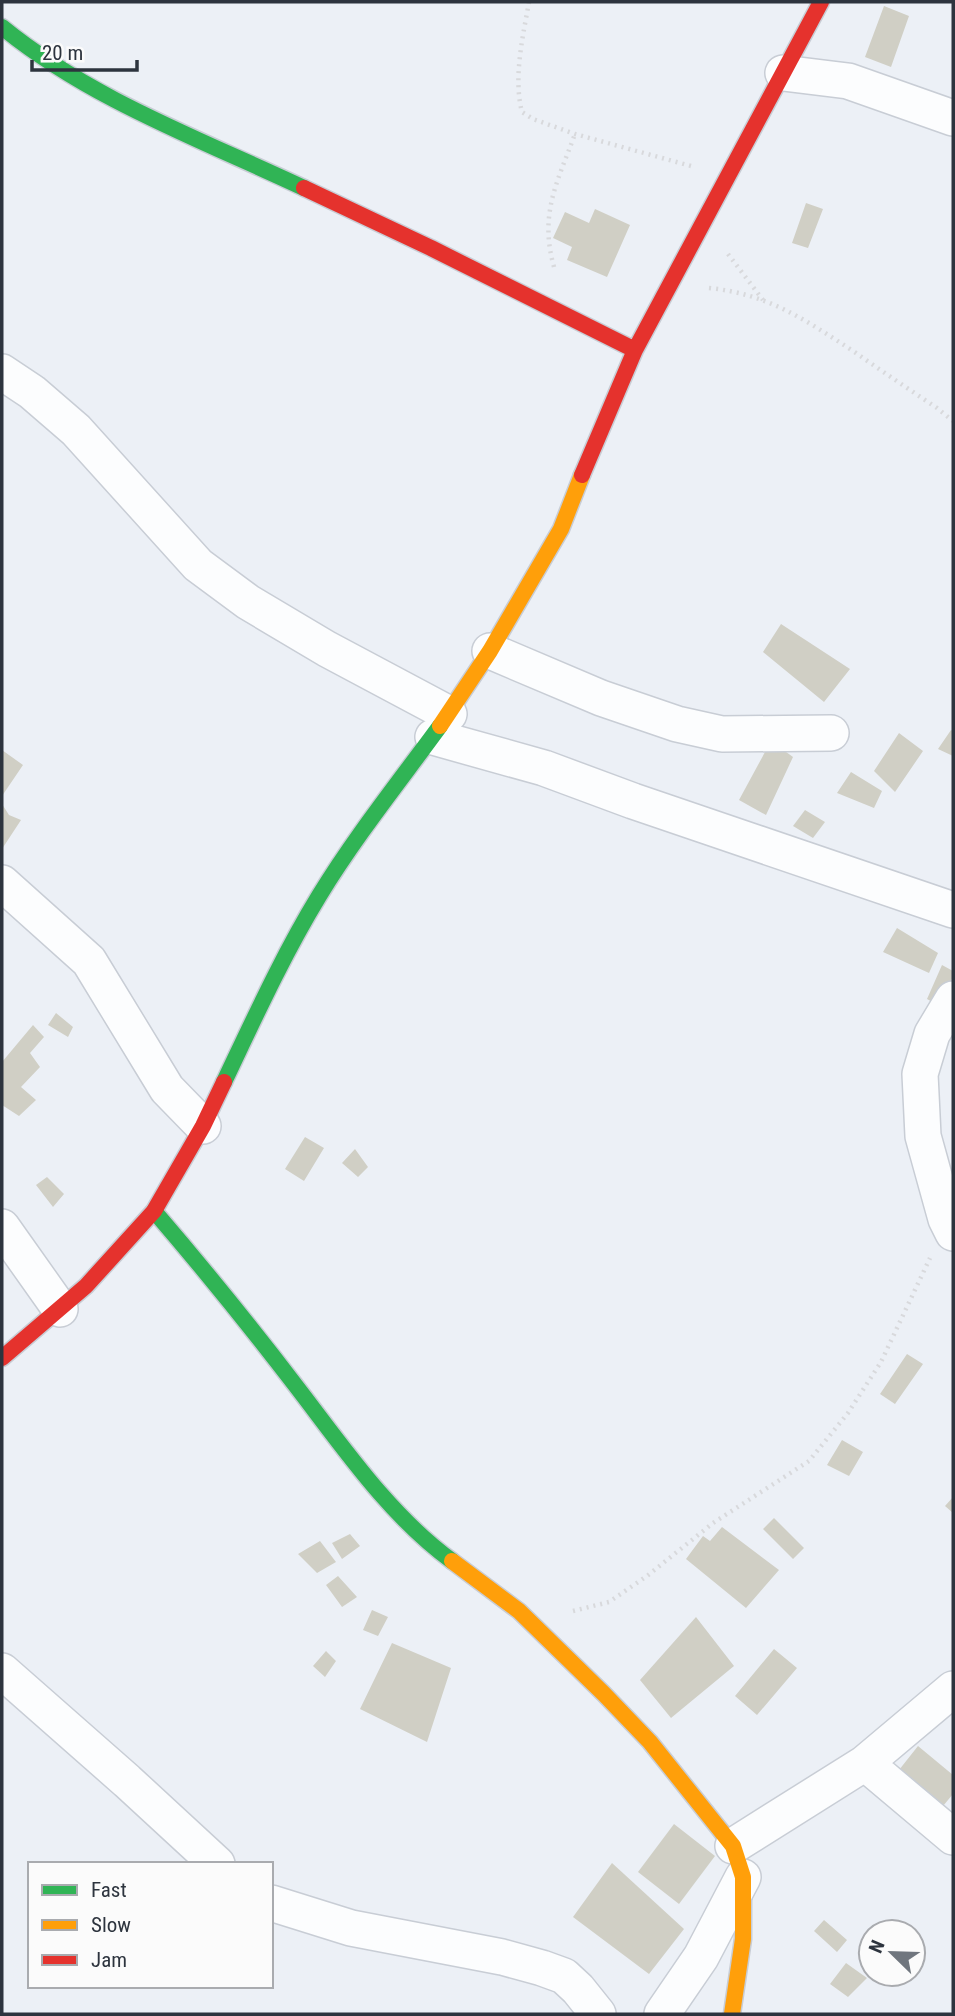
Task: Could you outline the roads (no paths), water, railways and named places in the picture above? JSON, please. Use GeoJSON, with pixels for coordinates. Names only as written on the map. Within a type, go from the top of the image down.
{"type":"FeatureCollection","features":[{"type":"Feature","properties":{"kind":"street"},"geometry":{"type":"LineString","coordinates":[[2,1358],[86,1286],[154,1211],[203,1126],[260,1008],[319,896],[364,829],[441,725],[490,651],[561,529],[597,435],[635,350],[821,2]]}},
{"type":"Feature","properties":{"kind":"street"},"geometry":{"type":"LineString","coordinates":[[2,27],[24,45],[88,87],[431,248],[635,350]]}},
{"type":"Feature","properties":{"kind":"street"},"geometry":{"type":"LineString","coordinates":[[783,73],[848,81],[953,118]]}},
{"type":"Feature","properties":{"kind":"street"},"geometry":{"type":"LineString","coordinates":[[2,372],[32,392],[76,429],[198,565],[248,602],[327,649],[441,725],[633,801],[953,911]]}},
{"type":"Feature","properties":{"kind":"street"},"geometry":{"type":"LineString","coordinates":[[490,651],[601,698],[677,724],[722,734],[831,733]]}},
{"type":"Feature","properties":{"kind":"street"},"geometry":{"type":"LineString","coordinates":[[2,883],[89,961],[167,1089],[203,1126]]}},
{"type":"Feature","properties":{"kind":"street"},"geometry":{"type":"LineString","coordinates":[[950,1226],[923,1136],[920,1074],[932,1034],[953,999]]}},
{"type":"Feature","properties":{"kind":"street"},"geometry":{"type":"LineString","coordinates":[[154,1211],[225,1293],[339,1443],[391,1505],[434,1548],[519,1611],[604,1694],[650,1742],[738,1861],[743,1939],[732,2014]]}},
{"type":"Feature","properties":{"kind":"street"},"geometry":{"type":"LineString","coordinates":[[2,1227],[60,1309]]}},
{"type":"Feature","properties":{"kind":"street"},"geometry":{"type":"LineString","coordinates":[[2,1671],[215,1862]]}},
{"type":"Feature","properties":{"kind":"street"},"geometry":{"type":"LineString","coordinates":[[662,2014],[701,1957],[738,1861],[865,1763],[953,1689]]}},
{"type":"Feature","properties":{"kind":"street"},"geometry":{"type":"LineString","coordinates":[[865,1763],[953,1837]]}},
{"type":"Feature","properties":{"kind":"street"},"geometry":{"type":"LineString","coordinates":[[273,1904],[351,1927],[502,1957],[542,1968],[564,1976],[598,2014]]}}]}
